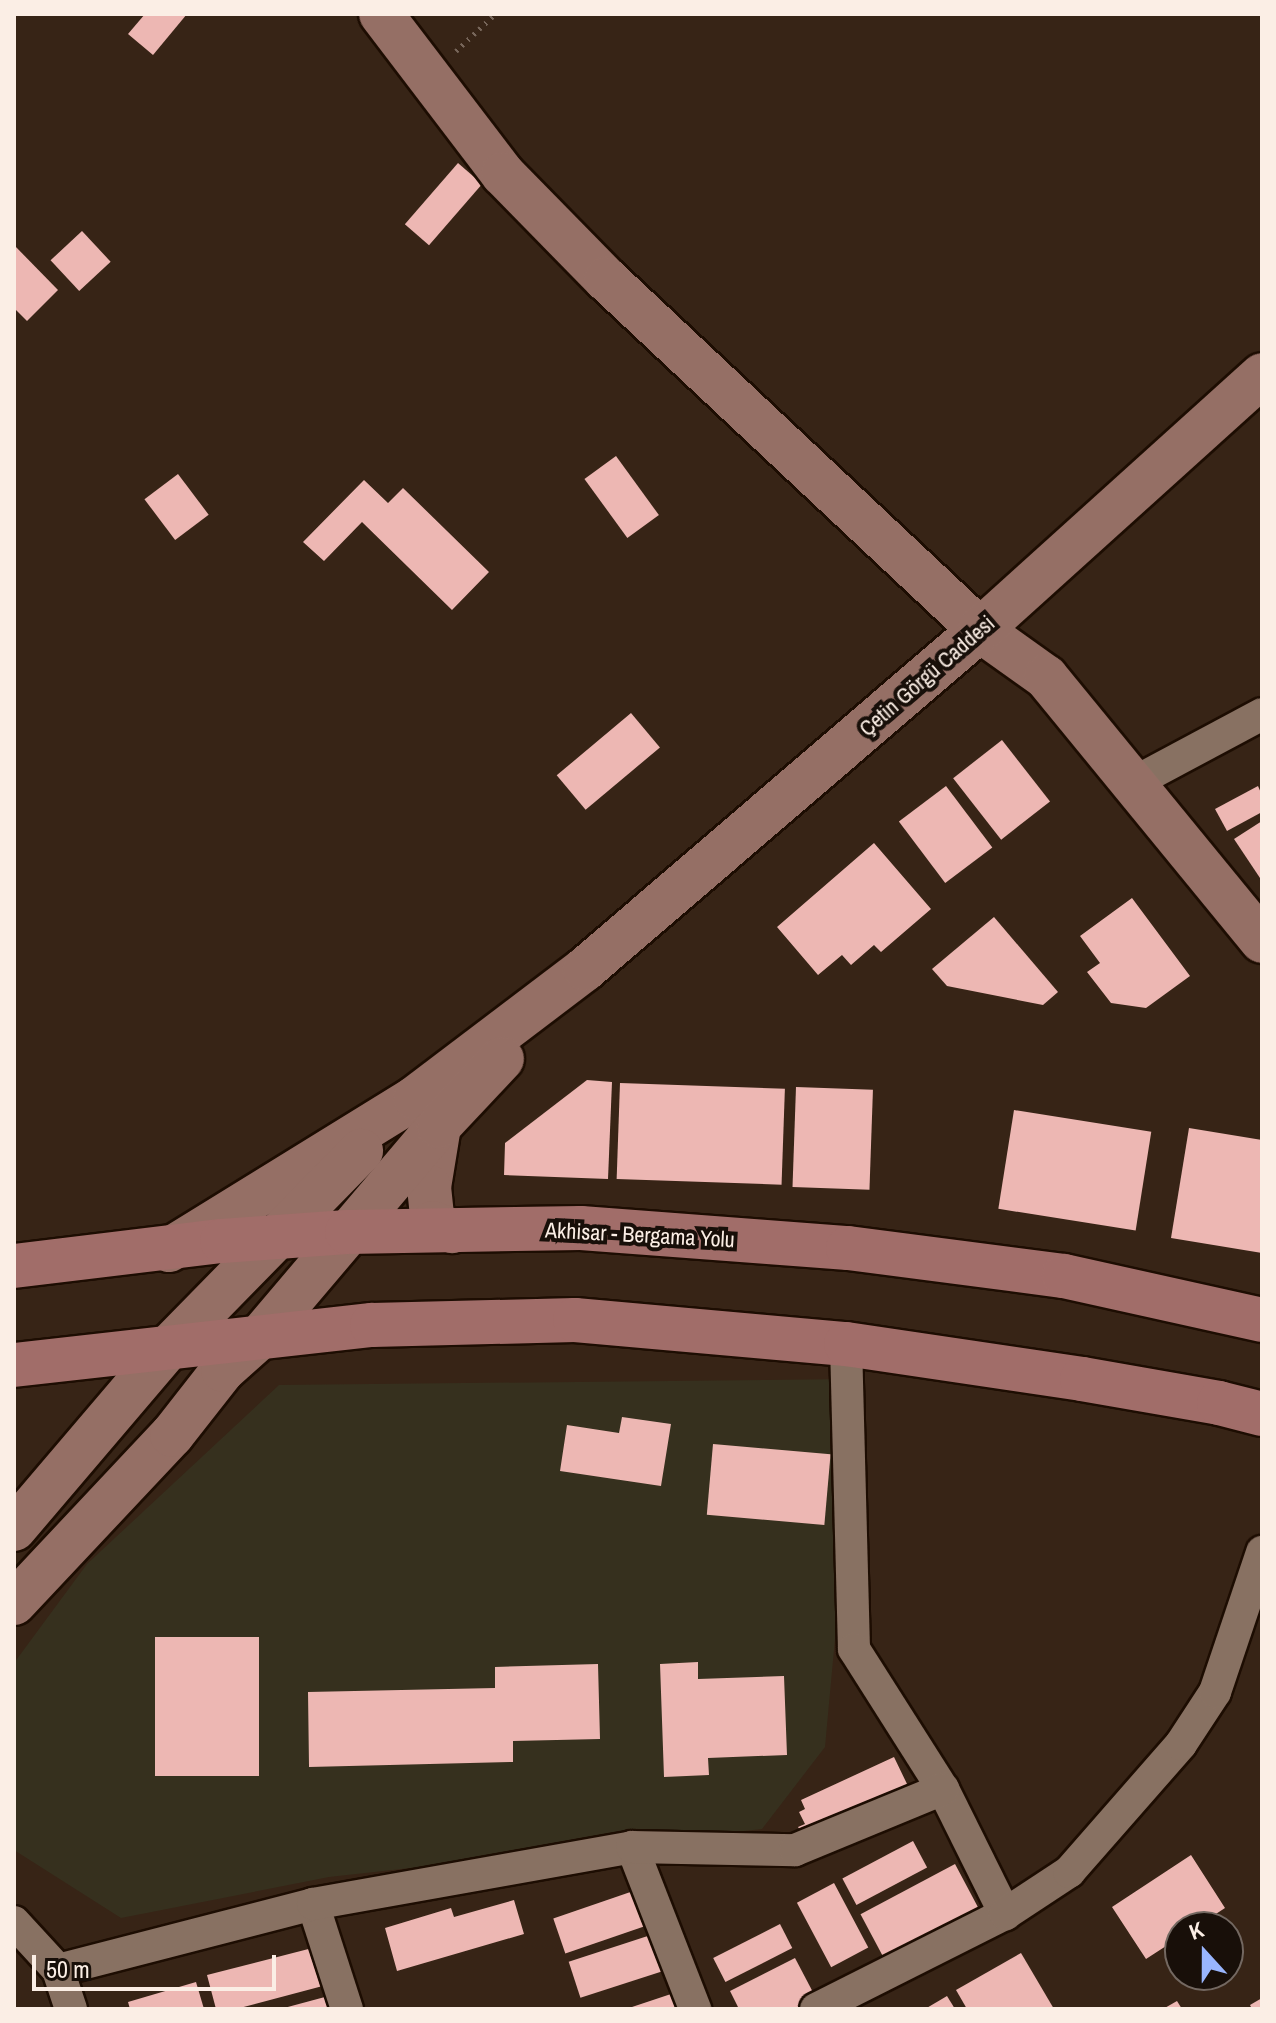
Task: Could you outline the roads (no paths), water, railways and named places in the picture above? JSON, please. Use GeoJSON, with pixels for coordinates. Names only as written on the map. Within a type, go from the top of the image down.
{"type":"FeatureCollection","features":[{"type":"Feature","properties":{"kind":"main road"},"geometry":{"type":"LineString","coordinates":[[381,14],[503,174],[606,279],[980,630],[1046,677],[1262,941]]}},
{"type":"Feature","properties":{"kind":"main road","name":"Çetin Görgü Caddesi"},"geometry":{"type":"LineString","coordinates":[[427,1112],[585,969],[980,630],[1260,381]]}},
{"type":"Feature","properties":{"kind":"main road"},"geometry":{"type":"LineString","coordinates":[[427,1112],[433,1223],[452,1231]]}},
{"type":"Feature","properties":{"kind":"main road"},"geometry":{"type":"LineString","coordinates":[[14,1603],[172,1435],[223,1370],[259,1338],[347,1232],[427,1112]]}},
{"type":"Feature","properties":{"kind":"main road"},"geometry":{"type":"LineString","coordinates":[[14,1529],[168,1348],[274,1238],[427,1112]]}},
{"type":"Feature","properties":{"kind":"main road"},"geometry":{"type":"LineString","coordinates":[[169,1250],[427,1112]]}},
{"type":"Feature","properties":{"kind":"main road","name":"Akhisar - Bergama Yolu"},"geometry":{"type":"LineString","coordinates":[[14,1266],[67,1257],[347,1232],[581,1228],[848,1248],[1064,1276],[1262,1320]]}},
{"type":"Feature","properties":{"kind":"main road"},"geometry":{"type":"LineString","coordinates":[[14,1365],[372,1325],[575,1320],[846,1344],[1082,1379],[1219,1403],[1262,1414]]}},
{"type":"Feature","properties":{"kind":"street"},"geometry":{"type":"LineString","coordinates":[[1133,783],[1262,714]]}},
{"type":"Feature","properties":{"kind":"street"},"geometry":{"type":"LineString","coordinates":[[846,1344],[854,1649],[943,1789],[1005,1914]]}},
{"type":"Feature","properties":{"kind":"street"},"geometry":{"type":"LineString","coordinates":[[816,2009],[1005,1914],[1069,1872],[1181,1744],[1215,1692],[1262,1552]]}},
{"type":"Feature","properties":{"kind":"street"},"geometry":{"type":"LineString","coordinates":[[58,1970],[313,1904],[632,1847],[795,1850],[943,1789]]}},
{"type":"Feature","properties":{"kind":"street"},"geometry":{"type":"LineString","coordinates":[[632,1847],[695,2009]]}},
{"type":"Feature","properties":{"kind":"street"},"geometry":{"type":"LineString","coordinates":[[313,1904],[347,2009]]}},
{"type":"Feature","properties":{"kind":"street"},"geometry":{"type":"LineString","coordinates":[[14,1922],[58,1970],[71,2009]]}}]}
